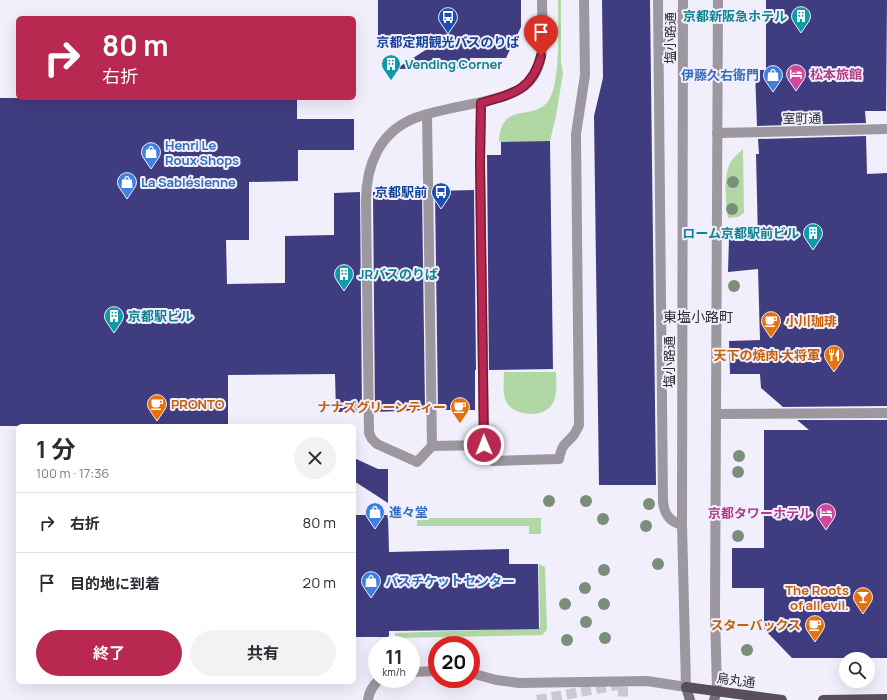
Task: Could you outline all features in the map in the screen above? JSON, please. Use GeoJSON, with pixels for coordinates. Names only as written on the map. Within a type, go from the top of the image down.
{"type":"FeatureCollection","features":[{"type":"Feature","properties":{"kind":"main road","name":"烏丸通"},"geometry":{"type":"LineString","coordinates":[[686,687],[715,695],[782,700]]}},
{"type":"Feature","properties":{"kind":"main road","name":"塩小路通"},"geometry":{"type":"LineString","coordinates":[[686,687],[690,700]]}},
{"type":"Feature","properties":{"kind":"main road"},"geometry":{"type":"LineString","coordinates":[[823,700],[887,699]]}},
{"type":"Feature","properties":{"kind":"street"},"geometry":{"type":"LineString","coordinates":[[427,114],[432,446],[417,462],[377,444],[369,433],[366,201],[368,172],[373,158],[380,146],[389,135],[401,125],[414,118],[427,114],[481,103],[523,88],[535,74],[541,56],[542,0]]}},
{"type":"Feature","properties":{"kind":"street"},"geometry":{"type":"LineString","coordinates":[[481,103],[480,161],[484,445],[493,461],[558,459],[564,445],[571,440],[576,433],[578,425],[576,134],[585,75],[584,0]]}},
{"type":"Feature","properties":{"kind":"street"},"geometry":{"type":"LineString","coordinates":[[658,0],[663,501],[666,514],[670,519],[682,525]]}},
{"type":"Feature","properties":{"kind":"street"},"geometry":{"type":"LineString","coordinates":[[715,695],[718,0]]}},
{"type":"Feature","properties":{"kind":"street"},"geometry":{"type":"LineString","coordinates":[[658,62],[683,5]]}},
{"type":"Feature","properties":{"kind":"street","name":"塩小路通"},"geometry":{"type":"LineString","coordinates":[[683,5],[682,525],[686,687]]}},
{"type":"Feature","properties":{"kind":"street","name":"室町通"},"geometry":{"type":"LineString","coordinates":[[717,133],[887,129]]}},
{"type":"Feature","properties":{"kind":"street"},"geometry":{"type":"LineString","coordinates":[[716,414],[887,413]]}},
{"type":"Feature","properties":{"kind":"street"},"geometry":{"type":"LineString","coordinates":[[432,446],[484,445]]}},
{"type":"Feature","properties":{"kind":"street"},"geometry":{"type":"LineString","coordinates":[[480,676],[496,680],[519,683],[647,681],[686,687]]}},
{"type":"Feature","properties":{"kind":"street"},"geometry":{"type":"LineString","coordinates":[[368,700],[368,695],[372,688]]}},
{"type":"Feature","properties":{"kind":"green space"},"geometry":{"type":"Polygon","coordinates":[[[558,0],[561,0],[561,62],[563,73],[550,141],[499,142],[501,129],[506,121],[512,116],[543,107],[549,100],[553,91],[558,52],[558,0]]]}},
{"type":"Feature","properties":{"kind":"green space"},"geometry":{"type":"Polygon","coordinates":[[[743,149],[744,213],[738,217],[728,218],[726,205],[726,175],[731,161],[743,149]]]}},
{"type":"Feature","properties":{"kind":"green space"},"geometry":{"type":"Polygon","coordinates":[[[504,372],[556,372],[556,392],[553,403],[544,411],[530,414],[511,408],[504,396],[504,372]]]}},
{"type":"Feature","properties":{"kind":"green space"},"geometry":{"type":"Polygon","coordinates":[[[417,518],[541,518],[541,534],[529,534],[529,526],[417,526],[417,518]]]}},
{"type":"Feature","properties":{"kind":"green space"},"geometry":{"type":"Polygon","coordinates":[[[539,564],[545,567],[547,630],[542,635],[428,636],[428,637],[420,637],[420,636],[395,636],[395,633],[540,628],[539,564]]]}},
{"type":"Feature","properties":{"kind":"building","name":"京都定期観光バスのりば"},"geometry":{"type":"Polygon","coordinates":[[[378,0],[521,0],[521,27],[506,58],[470,58],[471,68],[396,69],[438,42],[378,42],[378,0]]]}},
{"type":"Feature","properties":{"kind":"building"},"geometry":{"type":"Polygon","coordinates":[[[602,0],[650,0],[656,485],[599,485],[594,116],[603,78],[602,0]]]}},
{"type":"Feature","properties":{"kind":"building"},"geometry":{"type":"Polygon","coordinates":[[[766,0],[887,0],[886,111],[865,111],[866,123],[757,126],[755,70],[766,70],[766,0]]]}},
{"type":"Feature","properties":{"kind":"building","name":"京都駅ビル"},"geometry":{"type":"Polygon","coordinates":[[[0,98],[16,98],[16,100],[297,100],[297,119],[354,119],[354,150],[298,150],[298,181],[249,182],[249,240],[226,240],[227,284],[285,283],[285,236],[334,235],[334,193],[360,192],[362,412],[336,412],[335,374],[228,375],[228,424],[16,424],[16,426],[0,426],[0,98]]]}},
{"type":"Feature","properties":{"kind":"building"},"geometry":{"type":"Polygon","coordinates":[[[866,136],[867,174],[887,173],[887,406],[783,407],[761,388],[760,374],[730,374],[729,341],[760,340],[758,269],[728,272],[729,239],[758,239],[756,154],[759,154],[758,139],[866,136]]]}},
{"type":"Feature","properties":{"kind":"building"},"geometry":{"type":"Polygon","coordinates":[[[550,141],[553,369],[489,370],[487,155],[501,155],[501,142],[550,141]]]}},
{"type":"Feature","properties":{"kind":"building"},"geometry":{"type":"Polygon","coordinates":[[[474,190],[475,410],[438,410],[435,191],[474,190]]]}},
{"type":"Feature","properties":{"kind":"building"},"geometry":{"type":"Polygon","coordinates":[[[422,191],[425,410],[375,412],[373,192],[422,191]]]}},
{"type":"Feature","properties":{"kind":"building","name":"京都タワーホテル"},"geometry":{"type":"Polygon","coordinates":[[[797,420],[887,420],[887,658],[875,658],[875,652],[839,652],[839,658],[792,658],[764,629],[764,588],[732,588],[732,548],[764,548],[764,430],[809,430],[797,420]]]}},
{"type":"Feature","properties":{"kind":"building"},"geometry":{"type":"Polygon","coordinates":[[[356,459],[378,469],[388,469],[388,503],[356,482],[356,459]]]}},
{"type":"Feature","properties":{"kind":"building"},"geometry":{"type":"Polygon","coordinates":[[[356,515],[388,515],[389,552],[509,549],[509,564],[538,564],[539,629],[389,631],[389,636],[356,637],[356,515]]]}},
{"type":"Feature","properties":{"kind":"tunnel"},"geometry":{"type":"LineString","coordinates":[[537,700],[623,684],[623,700]]}},
{"type":"Feature","properties":{"kind":"place","name":"京都新阪急ホテル"},"geometry":{"type":"Point","coordinates":[801,33]}},
{"type":"Feature","properties":{"kind":"place","name":"京都定期観光バスのりば"},"geometry":{"type":"Point","coordinates":[448,34]}},
{"type":"Feature","properties":{"kind":"place","name":"Vending Corner"},"geometry":{"type":"Point","coordinates":[391,81]}},
{"type":"Feature","properties":{"kind":"place","name":"松本旅館"},"geometry":{"type":"Point","coordinates":[796,91]}},
{"type":"Feature","properties":{"kind":"place","name":"伊藤久右衛門"},"geometry":{"type":"Point","coordinates":[773,92]}},
{"type":"Feature","properties":{"kind":"place","name":"Henri Le Roux Shops"},"geometry":{"type":"Point","coordinates":[151,169]}},
{"type":"Feature","properties":{"kind":"place","name":"La Sablésienne"},"geometry":{"type":"Point","coordinates":[127,199]}},
{"type":"Feature","properties":{"kind":"place","name":"京都駅前"},"geometry":{"type":"Point","coordinates":[441,209]}},
{"type":"Feature","properties":{"kind":"place","name":"ローム京都駅前ビル"},"geometry":{"type":"Point","coordinates":[813,250]}},
{"type":"Feature","properties":{"kind":"place","name":"JRバスのりば"},"geometry":{"type":"Point","coordinates":[344,291]}},
{"type":"Feature","properties":{"kind":"place","name":"京都駅ビル"},"geometry":{"type":"Point","coordinates":[114,333]}},
{"type":"Feature","properties":{"kind":"place","name":"小川珈琲"},"geometry":{"type":"Point","coordinates":[771,338]}},
{"type":"Feature","properties":{"kind":"place","name":"天下の焼肉 大将軍"},"geometry":{"type":"Point","coordinates":[834,372]}},
{"type":"Feature","properties":{"kind":"place","name":"PRONTO"},"geometry":{"type":"Point","coordinates":[157,421]}},
{"type":"Feature","properties":{"kind":"place","name":"ナナズグリーンティー"},"geometry":{"type":"Point","coordinates":[460,424]}},
{"type":"Feature","properties":{"kind":"place","name":"進々堂"},"geometry":{"type":"Point","coordinates":[375,529]}},
{"type":"Feature","properties":{"kind":"place","name":"京都タワーホテル"},"geometry":{"type":"Point","coordinates":[826,530]}},
{"type":"Feature","properties":{"kind":"place","name":"バスチケットセンター"},"geometry":{"type":"Point","coordinates":[371,598]}},
{"type":"Feature","properties":{"kind":"place","name":"The Roots of all evil."},"geometry":{"type":"Point","coordinates":[863,614]}},
{"type":"Feature","properties":{"kind":"place","name":"スターバックス"},"geometry":{"type":"Point","coordinates":[815,642]}},
{"type":"Feature","properties":{"kind":"district","name":"東塩小路町"},"geometry":{"type":"Point","coordinates":[698,316]}},
{"type":"Feature","properties":{"kind":"route"},"geometry":{"type":"LineString","coordinates":[[484,445],[480,161],[481,103],[506,96],[523,88],[535,74],[541,56]]}}]}
